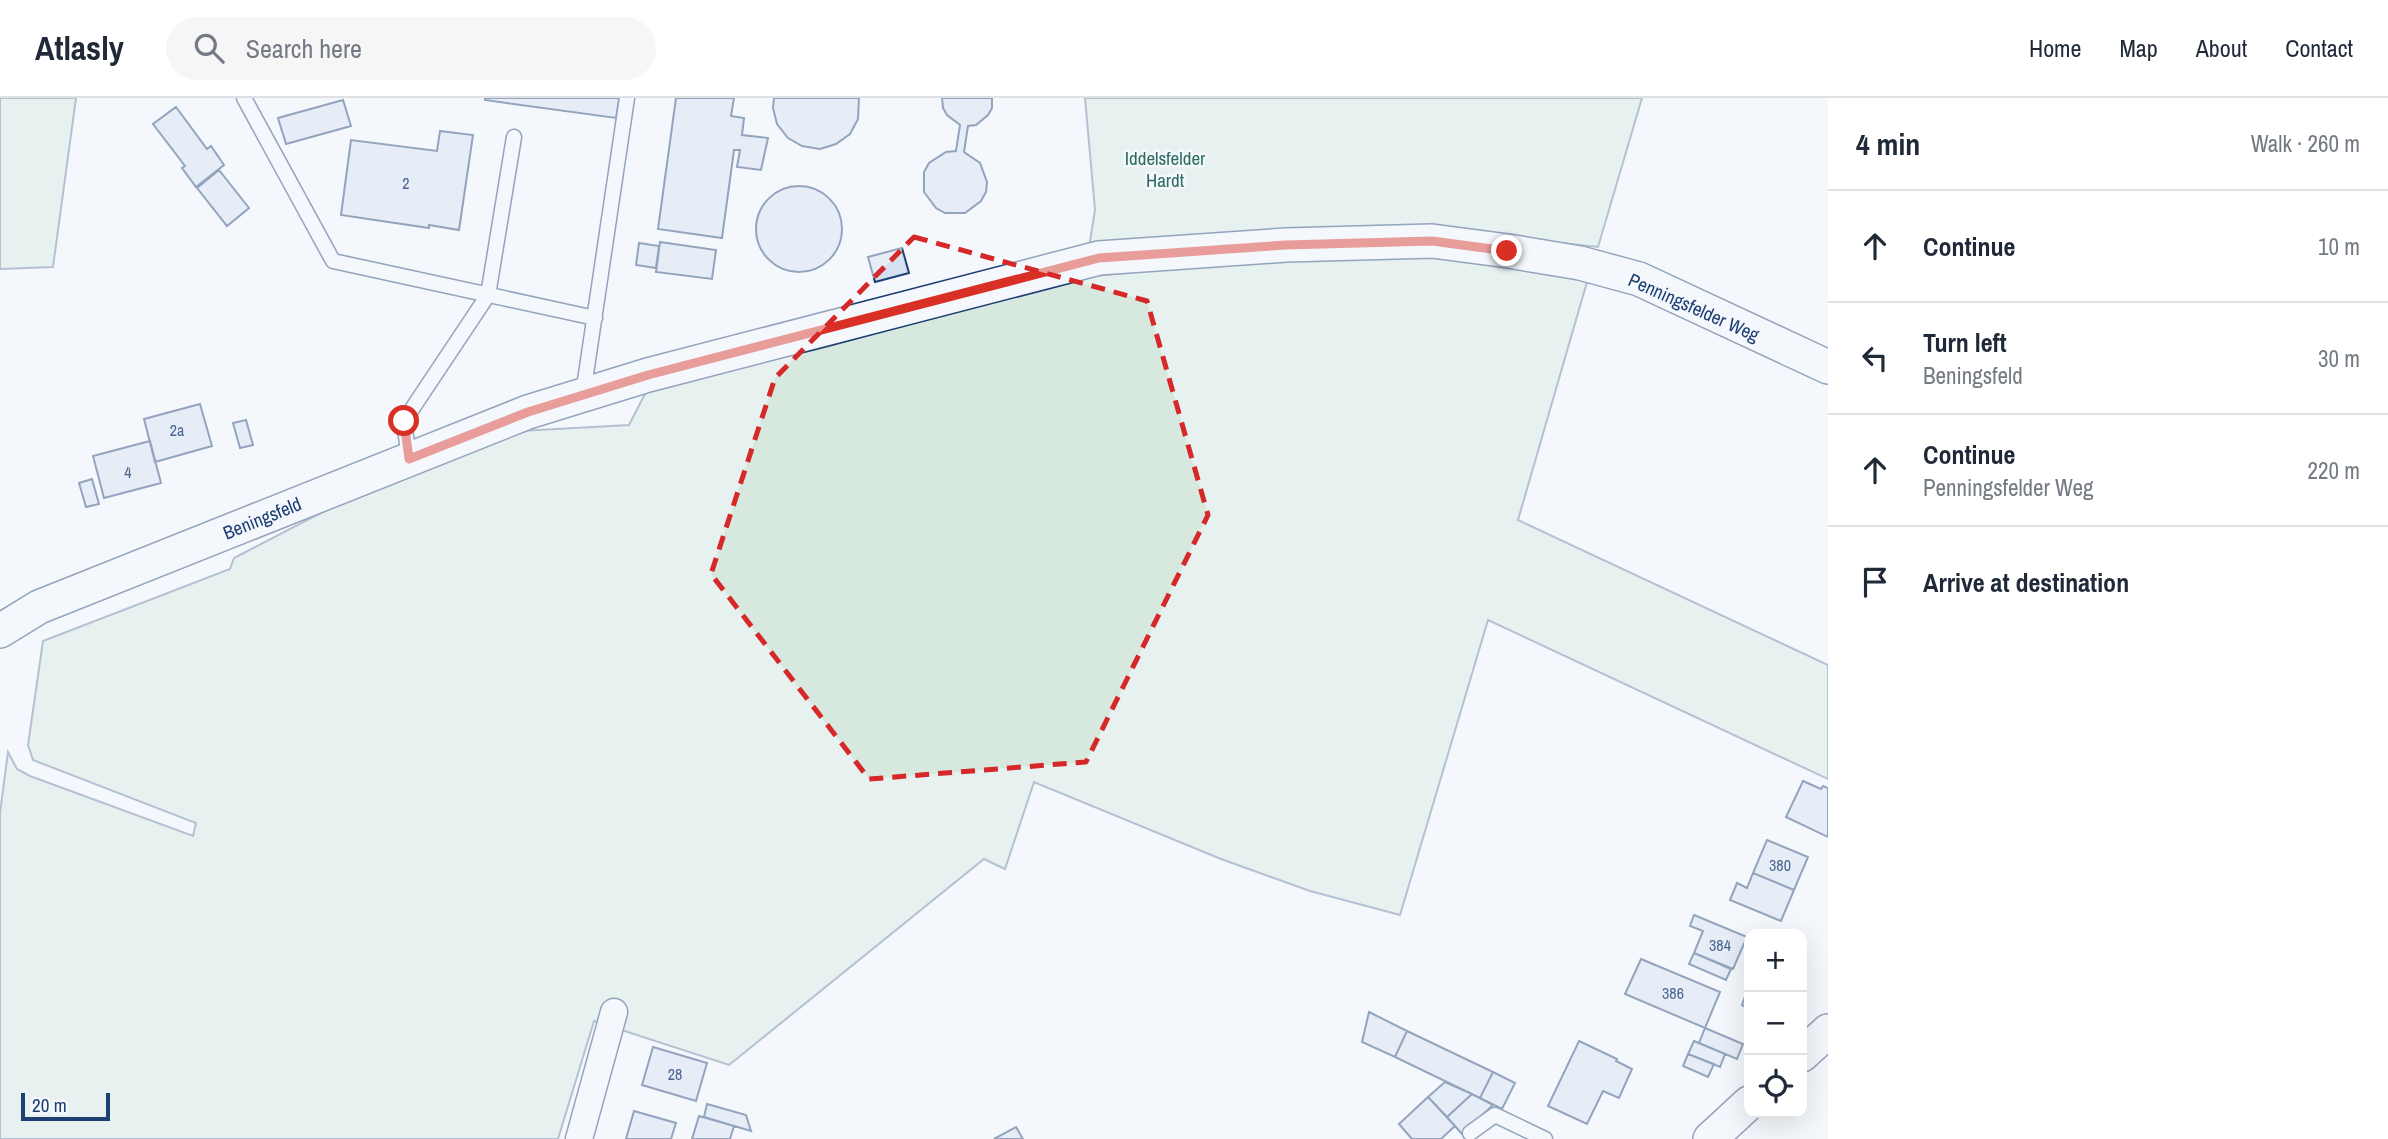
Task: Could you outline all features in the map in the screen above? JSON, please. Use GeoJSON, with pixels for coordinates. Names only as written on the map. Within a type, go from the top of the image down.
{"type":"FeatureCollection","features":[{"type":"Feature","properties":{"kind":"street","name":"Penningsfelder Weg"},"geometry":{"type":"LineString","coordinates":[[528,412],[648,375],[1099,258],[1286,245],[1432,241],[1573,262],[1639,279],[1828,368]]}},
{"type":"Feature","properties":{"kind":"street","name":"Beningsfeld"},"geometry":{"type":"LineString","coordinates":[[0,631],[39,607],[528,412]]}},
{"type":"Feature","properties":{"kind":"street"},"geometry":{"type":"LineString","coordinates":[[579,1139],[614,1012]]}},
{"type":"Feature","properties":{"kind":"street"},"geometry":{"type":"LineString","coordinates":[[1807,1050],[1828,1031]]}},
{"type":"Feature","properties":{"kind":"street"},"geometry":{"type":"LineString","coordinates":[[1710,1139],[1744,1108]]}},
{"type":"Feature","properties":{"kind":"lane"},"geometry":{"type":"LineString","coordinates":[[244,98],[333,261],[595,317]]}},
{"type":"Feature","properties":{"kind":"lane"},"geometry":{"type":"LineString","coordinates":[[583,396],[628,98]]}},
{"type":"Feature","properties":{"kind":"lane"},"geometry":{"type":"LineString","coordinates":[[409,459],[404,421],[488,295],[514,137]]}},
{"type":"Feature","properties":{"kind":"lane"},"geometry":{"type":"LineString","coordinates":[[1470,1133],[1495,1115],[1545,1139]]}},
{"type":"Feature","properties":{"kind":"highlighted area"},"geometry":{"type":"Polygon","coordinates":[[[914,237],[1147,301],[1208,515],[1086,762],[869,779],[711,574],[775,378],[914,237]]]}},
{"type":"Feature","properties":{"kind":"green space"},"geometry":{"type":"Polygon","coordinates":[[[0,98],[76,98],[53,267],[0,269],[0,98]]]}},
{"type":"Feature","properties":{"kind":"green space","name":"Iddelsfelder Hardt"},"geometry":{"type":"Polygon","coordinates":[[[1085,98],[1642,98],[1598,247],[1477,234],[1440,225],[1107,245],[1088,254],[1095,210],[1085,98]]]}},
{"type":"Feature","properties":{"kind":"green space"},"geometry":{"type":"Polygon","coordinates":[[[1438,253],[1589,275],[1518,520],[1828,665],[1828,779],[1488,620],[1400,915],[1310,891],[1221,859],[1034,782],[1005,869],[984,859],[729,1065],[594,1021],[558,1139],[0,1139],[0,813],[8,752],[17,769],[30,776],[193,836],[196,823],[33,760],[28,745],[43,641],[230,569],[234,558],[344,501],[520,431],[629,425],[647,390],[829,346],[1083,277],[1286,257],[1438,253]]]}},
{"type":"Feature","properties":{"kind":"building"},"geometry":{"type":"Polygon","coordinates":[[[485,98],[618,98],[619,100],[616,118],[485,98]]]}},
{"type":"Feature","properties":{"kind":"building"},"geometry":{"type":"Polygon","coordinates":[[[676,98],[734,98],[731,116],[744,118],[742,135],[768,138],[761,170],[737,167],[740,150],[734,150],[722,238],[658,229],[676,98]]]}},
{"type":"Feature","properties":{"kind":"building"},"geometry":{"type":"Polygon","coordinates":[[[774,98],[859,98],[858,119],[850,134],[836,144],[820,149],[802,146],[788,138],[777,124],[773,108],[774,98]]]}},
{"type":"Feature","properties":{"kind":"building"},"geometry":{"type":"Polygon","coordinates":[[[942,98],[992,98],[992,108],[988,115],[976,125],[968,126],[964,152],[980,163],[987,182],[981,201],[965,213],[945,213],[936,208],[924,192],[924,172],[929,163],[946,152],[956,151],[960,125],[947,115],[942,98]]]}},
{"type":"Feature","properties":{"kind":"building"},"geometry":{"type":"Polygon","coordinates":[[[343,100],[351,126],[286,144],[278,118],[343,100]]]}},
{"type":"Feature","properties":{"kind":"building"},"geometry":{"type":"Polygon","coordinates":[[[176,107],[207,149],[211,146],[224,165],[196,187],[182,168],[185,166],[153,124],[176,107]]]}},
{"type":"Feature","properties":{"kind":"building"},"geometry":{"type":"Polygon","coordinates":[[[440,131],[473,135],[459,230],[341,215],[351,140],[437,151],[440,131]]]}},
{"type":"Feature","properties":{"kind":"building"},"geometry":{"type":"Polygon","coordinates":[[[219,170],[249,208],[227,226],[197,188],[219,170]]]}},
{"type":"Feature","properties":{"kind":"building"},"geometry":{"type":"Polygon","coordinates":[[[791,186],[807,186],[830,198],[839,212],[842,229],[839,246],[830,260],[807,272],[791,272],[775,265],[763,253],[756,237],[756,221],[763,205],[775,193],[791,186]]]}},
{"type":"Feature","properties":{"kind":"building"},"geometry":{"type":"Polygon","coordinates":[[[660,242],[716,250],[712,279],[656,272],[660,242]]]}},
{"type":"Feature","properties":{"kind":"building"},"geometry":{"type":"Polygon","coordinates":[[[639,243],[659,246],[656,268],[636,265],[639,243]]]}},
{"type":"Feature","properties":{"kind":"building"},"geometry":{"type":"Polygon","coordinates":[[[902,248],[909,273],[875,282],[868,257],[902,248]]]}},
{"type":"Feature","properties":{"kind":"building"},"geometry":{"type":"Polygon","coordinates":[[[200,404],[212,446],[155,462],[144,419],[200,404]]]}},
{"type":"Feature","properties":{"kind":"building"},"geometry":{"type":"Polygon","coordinates":[[[246,420],[253,445],[240,448],[233,423],[246,420]]]}},
{"type":"Feature","properties":{"kind":"building"},"geometry":{"type":"Polygon","coordinates":[[[150,441],[161,483],[104,498],[93,456],[150,441]]]}},
{"type":"Feature","properties":{"kind":"building"},"geometry":{"type":"Polygon","coordinates":[[[92,479],[99,504],[86,507],[79,483],[92,479]]]}},
{"type":"Feature","properties":{"kind":"building"},"geometry":{"type":"Polygon","coordinates":[[[1803,781],[1821,789],[1823,786],[1828,788],[1828,837],[1786,817],[1803,781]]]}},
{"type":"Feature","properties":{"kind":"building"},"geometry":{"type":"Polygon","coordinates":[[[1767,840],[1808,857],[1794,890],[1753,873],[1767,840]]]}},
{"type":"Feature","properties":{"kind":"building"},"geometry":{"type":"Polygon","coordinates":[[[1753,873],[1794,890],[1781,921],[1730,900],[1737,883],[1747,888],[1753,873]]]}},
{"type":"Feature","properties":{"kind":"building"},"geometry":{"type":"Polygon","coordinates":[[[1694,915],[1744,936],[1744,944],[1733,969],[1694,953],[1703,931],[1690,926],[1694,915]]]}},
{"type":"Feature","properties":{"kind":"building"},"geometry":{"type":"Polygon","coordinates":[[[1694,953],[1731,969],[1726,980],[1689,964],[1694,953]]]}},
{"type":"Feature","properties":{"kind":"building"},"geometry":{"type":"Polygon","coordinates":[[[1641,959],[1720,992],[1705,1028],[1625,994],[1641,959]]]}},
{"type":"Feature","properties":{"kind":"building"},"geometry":{"type":"Polygon","coordinates":[[[1369,1012],[1407,1031],[1395,1057],[1362,1042],[1369,1012]]]}},
{"type":"Feature","properties":{"kind":"building"},"geometry":{"type":"Polygon","coordinates":[[[1705,1028],[1743,1044],[1737,1059],[1699,1043],[1705,1028]]]}},
{"type":"Feature","properties":{"kind":"building"},"geometry":{"type":"Polygon","coordinates":[[[1407,1031],[1493,1072],[1480,1098],[1395,1057],[1407,1031]]]}},
{"type":"Feature","properties":{"kind":"building"},"geometry":{"type":"Polygon","coordinates":[[[1579,1041],[1632,1069],[1619,1098],[1603,1091],[1587,1124],[1548,1106],[1579,1041]]]}},
{"type":"Feature","properties":{"kind":"building"},"geometry":{"type":"Polygon","coordinates":[[[1694,1041],[1725,1054],[1720,1067],[1688,1054],[1694,1041]]]}},
{"type":"Feature","properties":{"kind":"building"},"geometry":{"type":"Polygon","coordinates":[[[653,1047],[707,1063],[696,1101],[642,1085],[653,1047]]]}},
{"type":"Feature","properties":{"kind":"building"},"geometry":{"type":"Polygon","coordinates":[[[1688,1054],[1714,1064],[1708,1077],[1683,1066],[1688,1054]]]}},
{"type":"Feature","properties":{"kind":"building"},"geometry":{"type":"Polygon","coordinates":[[[1493,1072],[1515,1083],[1502,1109],[1480,1098],[1493,1072]]]}},
{"type":"Feature","properties":{"kind":"building"},"geometry":{"type":"Polygon","coordinates":[[[1445,1082],[1472,1094],[1447,1117],[1428,1097],[1445,1082]]]}},
{"type":"Feature","properties":{"kind":"building"},"geometry":{"type":"Polygon","coordinates":[[[1472,1094],[1493,1105],[1462,1134],[1447,1117],[1472,1094]]]}},
{"type":"Feature","properties":{"kind":"building"},"geometry":{"type":"Polygon","coordinates":[[[1428,1097],[1455,1126],[1441,1139],[1412,1139],[1399,1124],[1428,1097]]]}},
{"type":"Feature","properties":{"kind":"building"},"geometry":{"type":"Polygon","coordinates":[[[707,1104],[746,1115],[751,1131],[704,1117],[707,1104]]]}},
{"type":"Feature","properties":{"kind":"building"},"geometry":{"type":"Polygon","coordinates":[[[634,1111],[676,1123],[671,1139],[626,1139],[634,1111]]]}},
{"type":"Feature","properties":{"kind":"building"},"geometry":{"type":"Polygon","coordinates":[[[699,1116],[734,1126],[730,1139],[692,1139],[699,1116]]]}},
{"type":"Feature","properties":{"kind":"building"},"geometry":{"type":"Polygon","coordinates":[[[1016,1127],[1023,1139],[994,1139],[1016,1127]]]}},
{"type":"Feature","properties":{"kind":"route"},"geometry":{"type":"LineString","coordinates":[[404,421],[409,459],[528,412],[648,375],[1099,258],[1286,245],[1432,241],[1507,251]]}}]}
